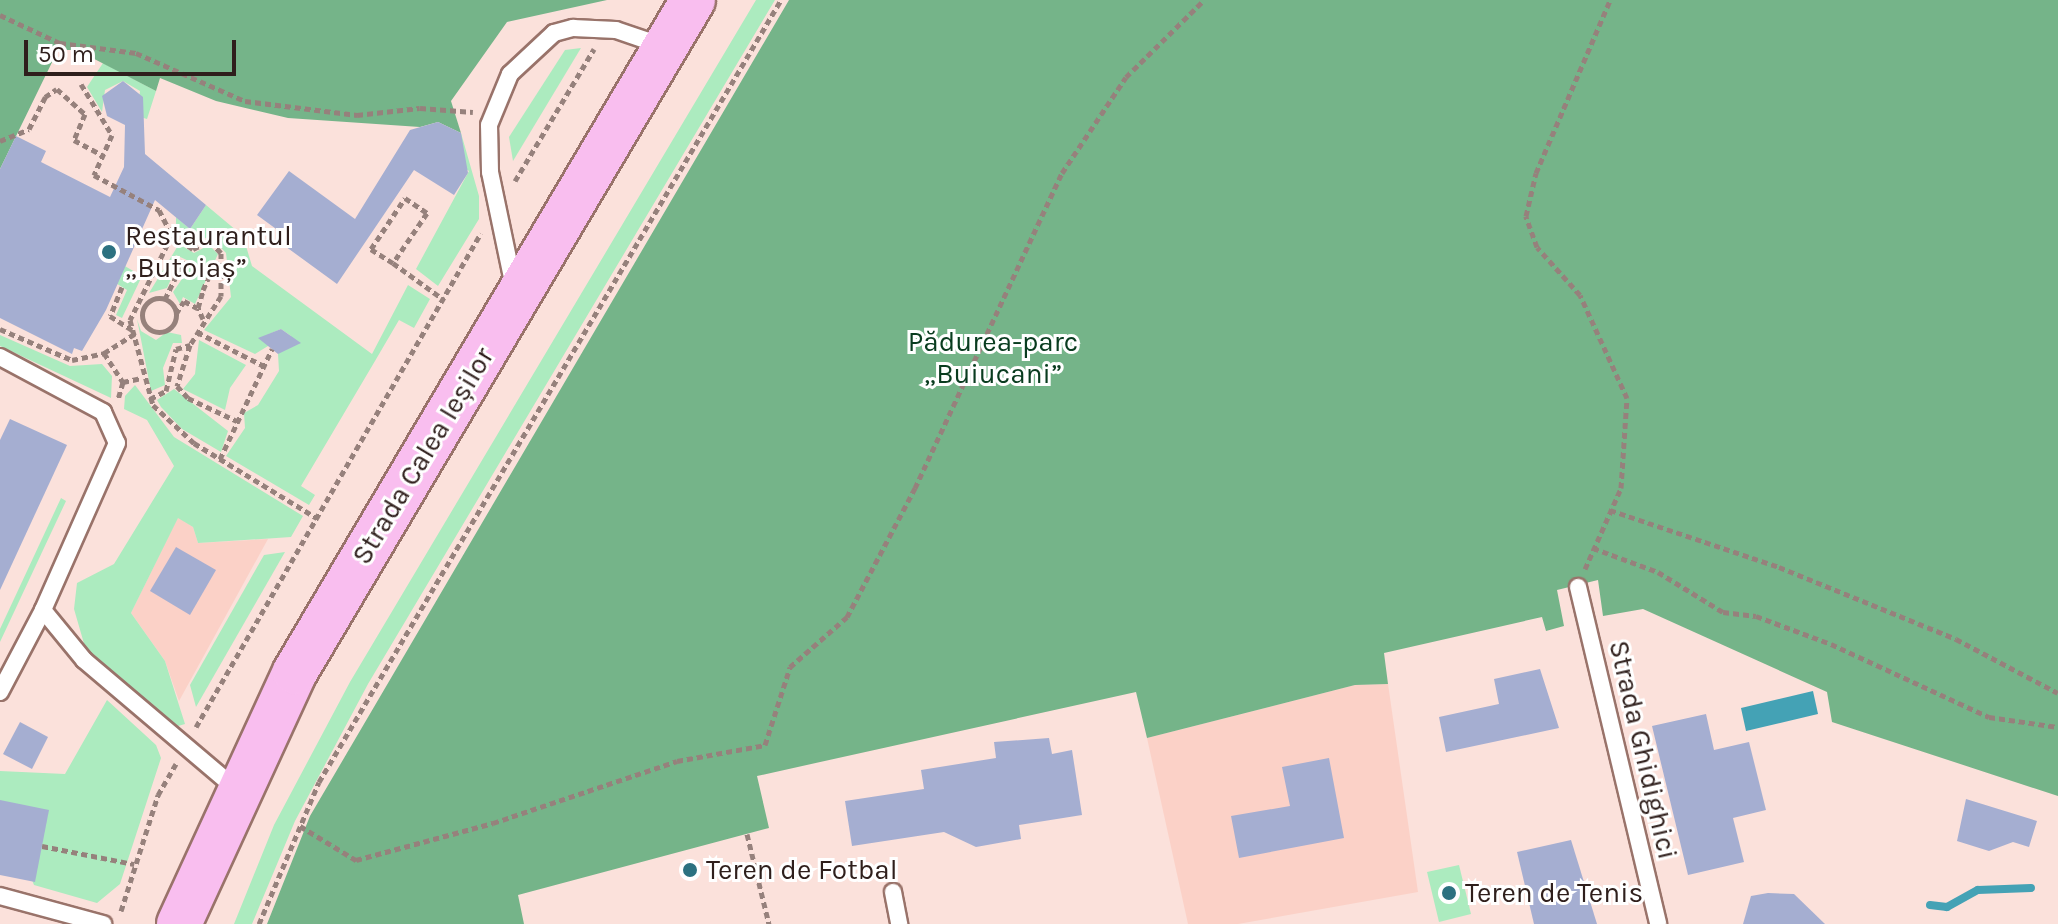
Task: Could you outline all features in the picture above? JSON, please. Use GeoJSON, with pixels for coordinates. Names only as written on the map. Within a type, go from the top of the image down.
{"type":"FeatureCollection","features":[{"type":"Feature","properties":{"kind":"main road","name":"Strada Calea Ieșilor"},"geometry":{"type":"LineString","coordinates":[[179,924],[236,789],[295,672],[693,0]]}},
{"type":"Feature","properties":{"kind":"lane"},"geometry":{"type":"LineString","coordinates":[[516,299],[496,207],[490,157],[494,113],[510,74],[535,47],[573,28],[605,29],[665,47]]}},
{"type":"Feature","properties":{"kind":"lane"},"geometry":{"type":"LineString","coordinates":[[0,357],[108,418],[117,443],[43,610],[0,692]]}},
{"type":"Feature","properties":{"kind":"lane","name":"Strada Ghidighici"},"geometry":{"type":"LineString","coordinates":[[1578,587],[1658,924]]}},
{"type":"Feature","properties":{"kind":"lane"},"geometry":{"type":"LineString","coordinates":[[43,610],[84,660],[236,789]]}},
{"type":"Feature","properties":{"kind":"lane"},"geometry":{"type":"LineString","coordinates":[[893,892],[899,924]]}},
{"type":"Feature","properties":{"kind":"lane"},"geometry":{"type":"LineString","coordinates":[[0,896],[103,924]]}},
{"type":"Feature","properties":{"kind":"path"},"geometry":{"type":"LineString","coordinates":[[259,924],[319,782],[781,0]]}},
{"type":"Feature","properties":{"kind":"path"},"geometry":{"type":"LineString","coordinates":[[1578,587],[1621,488],[1627,398],[1580,295],[1537,247],[1526,216],[1536,173],[1610,0]]}},
{"type":"Feature","properties":{"kind":"path"},"geometry":{"type":"LineString","coordinates":[[300,826],[356,860],[493,823],[677,761],[765,745],[790,667],[847,617],[915,488],[1062,173],[1126,77],[1203,1]]}},
{"type":"Feature","properties":{"kind":"path"},"geometry":{"type":"LineString","coordinates":[[0,15],[60,43],[136,53],[245,101],[357,115],[420,108],[494,113]]}},
{"type":"Feature","properties":{"kind":"path"},"geometry":{"type":"LineString","coordinates":[[119,924],[134,864],[158,795],[496,207],[605,29]]}},
{"type":"Feature","properties":{"kind":"path"},"geometry":{"type":"LineString","coordinates":[[81,84],[112,135],[94,175],[159,210],[172,235],[193,249],[210,241],[224,262],[221,296],[203,319],[190,345],[177,386]]}},
{"type":"Feature","properties":{"kind":"path"},"geometry":{"type":"LineString","coordinates":[[0,141],[29,129],[45,97],[57,89],[85,114],[74,140],[104,156]]}},
{"type":"Feature","properties":{"kind":"path"},"geometry":{"type":"LineString","coordinates":[[393,263],[427,213],[405,198],[371,249],[443,299]]}},
{"type":"Feature","properties":{"kind":"path"},"geometry":{"type":"LineString","coordinates":[[172,235],[140,306],[133,332],[142,378],[150,399],[175,430],[317,518]]}},
{"type":"Feature","properties":{"kind":"path"},"geometry":{"type":"LineString","coordinates":[[140,306],[165,299],[184,260]]}},
{"type":"Feature","properties":{"kind":"path"},"geometry":{"type":"LineString","coordinates":[[198,308],[214,265],[224,262]]}},
{"type":"Feature","properties":{"kind":"path"},"geometry":{"type":"LineString","coordinates":[[122,287],[110,316],[133,332]]}},
{"type":"Feature","properties":{"kind":"path"},"geometry":{"type":"LineString","coordinates":[[165,299],[176,314]]}},
{"type":"Feature","properties":{"kind":"path"},"geometry":{"type":"LineString","coordinates":[[140,306],[144,323],[158,332],[168,328],[184,301],[198,308],[203,319]]}},
{"type":"Feature","properties":{"kind":"path"},"geometry":{"type":"LineString","coordinates":[[0,329],[72,360],[104,353],[133,332]]}},
{"type":"Feature","properties":{"kind":"path"},"geometry":{"type":"LineString","coordinates":[[197,332],[264,366]]}},
{"type":"Feature","properties":{"kind":"path"},"geometry":{"type":"LineString","coordinates":[[168,387],[176,349],[190,345]]}},
{"type":"Feature","properties":{"kind":"path"},"geometry":{"type":"LineString","coordinates":[[220,459],[272,349]]}},
{"type":"Feature","properties":{"kind":"path"},"geometry":{"type":"LineString","coordinates":[[104,353],[123,382]]}},
{"type":"Feature","properties":{"kind":"path"},"geometry":{"type":"LineString","coordinates":[[123,382],[142,378]]}},
{"type":"Feature","properties":{"kind":"path"},"geometry":{"type":"LineString","coordinates":[[108,418],[123,382]]}},
{"type":"Feature","properties":{"kind":"path"},"geometry":{"type":"LineString","coordinates":[[150,399],[168,387],[177,386]]}},
{"type":"Feature","properties":{"kind":"path"},"geometry":{"type":"LineString","coordinates":[[177,386],[188,398],[237,421]]}},
{"type":"Feature","properties":{"kind":"path"},"geometry":{"type":"LineString","coordinates":[[1610,510],[1779,567],[1956,639],[2058,693]]}},
{"type":"Feature","properties":{"kind":"path"},"geometry":{"type":"LineString","coordinates":[[1593,548],[1658,572],[1723,612],[1756,616],[1831,644],[1989,717],[2058,727]]}},
{"type":"Feature","properties":{"kind":"path"},"geometry":{"type":"LineString","coordinates":[[747,834],[769,924]]}},
{"type":"Feature","properties":{"kind":"path"},"geometry":{"type":"LineString","coordinates":[[42,846],[134,864]]}},
{"type":"Feature","properties":{"kind":"shaded area"},"geometry":{"type":"Polygon","coordinates":[[[178,517],[193,527],[198,543],[268,539],[179,701],[165,661],[131,613],[178,517]]]}},
{"type":"Feature","properties":{"kind":"shaded area"},"geometry":{"type":"Polygon","coordinates":[[[1388,684],[1418,892],[1238,924],[1188,924],[1147,738],[1355,685],[1388,684]]]}},
{"type":"Feature","properties":{"kind":"green space"},"geometry":{"type":"Polygon","coordinates":[[[0,0],[607,0],[507,22],[451,101],[461,133],[438,122],[420,127],[288,118],[216,101],[160,78],[156,91],[77,50],[58,50],[0,169],[0,0]]]}},
{"type":"Feature","properties":{"kind":"green space"},"geometry":{"type":"Polygon","coordinates":[[[756,0],[775,0],[368,684],[295,821],[252,924],[234,924],[274,825],[350,682],[756,0]]]}},
{"type":"Feature","properties":{"kind":"green space","name":"Pădurea-parc „Buiucani”"},"geometry":{"type":"Polygon","coordinates":[[[789,0],[2058,0],[2058,796],[1832,722],[1827,692],[1643,609],[1603,616],[1598,580],[1557,590],[1564,626],[1546,631],[1542,617],[1384,653],[1388,684],[1355,685],[1147,738],[1136,692],[757,776],[769,828],[518,895],[524,924],[267,924],[310,816],[789,0]]]}},
{"type":"Feature","properties":{"kind":"green space"},"geometry":{"type":"Polygon","coordinates":[[[581,48],[513,161],[509,137],[565,50],[581,48]]]}},
{"type":"Feature","properties":{"kind":"green space"},"geometry":{"type":"Polygon","coordinates":[[[103,63],[156,91],[147,119],[137,116],[140,91],[123,81],[105,90],[102,112],[87,87],[103,63]]]}},
{"type":"Feature","properties":{"kind":"green space"},"geometry":{"type":"Polygon","coordinates":[[[461,133],[479,196],[479,219],[438,286],[416,269],[469,171],[457,163],[461,133]]]}},
{"type":"Feature","properties":{"kind":"green space"},"geometry":{"type":"Polygon","coordinates":[[[206,205],[243,236],[252,266],[372,354],[408,285],[430,299],[414,328],[399,320],[301,486],[315,495],[309,505],[226,456],[245,428],[244,413],[258,405],[279,371],[278,354],[291,336],[281,329],[269,334],[268,346],[255,354],[204,330],[231,297],[226,253],[210,236],[192,244],[176,230],[176,217],[190,229],[206,205]]]}},
{"type":"Feature","properties":{"kind":"green space"},"geometry":{"type":"Polygon","coordinates":[[[179,244],[194,253],[209,245],[218,254],[195,304],[183,297],[180,304],[173,292],[193,263],[176,255],[164,274],[171,279],[167,288],[149,293],[179,244]]]}},
{"type":"Feature","properties":{"kind":"green space"},"geometry":{"type":"Polygon","coordinates":[[[123,265],[142,276],[122,318],[116,315],[127,290],[114,282],[123,265]]]}},
{"type":"Feature","properties":{"kind":"green space"},"geometry":{"type":"Polygon","coordinates":[[[137,319],[141,331],[156,340],[167,332],[181,335],[182,343],[173,343],[163,368],[165,385],[151,391],[137,319]]]}},
{"type":"Feature","properties":{"kind":"green space"},"geometry":{"type":"Polygon","coordinates":[[[0,335],[70,366],[102,364],[112,376],[111,398],[0,346],[0,335]]]}},
{"type":"Feature","properties":{"kind":"green space"},"geometry":{"type":"Polygon","coordinates":[[[199,340],[246,365],[230,388],[225,410],[183,389],[195,374],[199,340]]]}},
{"type":"Feature","properties":{"kind":"green space"},"geometry":{"type":"Polygon","coordinates":[[[135,385],[174,437],[303,516],[291,537],[198,543],[193,527],[178,518],[131,613],[165,661],[185,724],[178,726],[100,665],[85,647],[74,609],[77,583],[114,564],[174,466],[147,420],[124,409],[125,396],[135,385]]]}},
{"type":"Feature","properties":{"kind":"green space"},"geometry":{"type":"Polygon","coordinates":[[[174,389],[228,431],[221,452],[182,429],[161,407],[157,400],[174,389]]]}},
{"type":"Feature","properties":{"kind":"green space"},"geometry":{"type":"Polygon","coordinates":[[[61,498],[66,501],[0,642],[0,629],[61,498]]]}},
{"type":"Feature","properties":{"kind":"green space"},"geometry":{"type":"Polygon","coordinates":[[[285,552],[196,707],[190,685],[264,555],[285,552]]]}},
{"type":"Feature","properties":{"kind":"green space"},"geometry":{"type":"Polygon","coordinates":[[[107,700],[156,745],[161,758],[120,884],[97,903],[34,885],[0,800],[0,771],[65,774],[107,700]]]}},
{"type":"Feature","properties":{"kind":"green space","name":"Teren de Tenis"},"geometry":{"type":"Polygon","coordinates":[[[1459,865],[1471,914],[1439,922],[1427,872],[1459,865]]]}},
{"type":"Feature","properties":{"kind":"water"},"geometry":{"type":"Polygon","coordinates":[[[1813,691],[1818,714],[1746,731],[1741,708],[1813,691]]]}},
{"type":"Feature","properties":{"kind":"building"},"geometry":{"type":"Polygon","coordinates":[[[123,81],[143,97],[145,154],[206,205],[190,229],[155,200],[106,310],[82,351],[74,348],[72,354],[0,318],[0,169],[16,136],[46,151],[41,162],[110,197],[124,167],[125,125],[107,116],[102,96],[123,81]]]}},
{"type":"Feature","properties":{"kind":"building"},"geometry":{"type":"Polygon","coordinates":[[[438,122],[461,133],[468,173],[454,195],[414,170],[337,284],[278,241],[283,234],[257,215],[289,171],[355,219],[410,130],[438,122]]]}},
{"type":"Feature","properties":{"kind":"building"},"geometry":{"type":"Polygon","coordinates":[[[281,329],[301,343],[278,354],[258,338],[281,329]]]}},
{"type":"Feature","properties":{"kind":"building"},"geometry":{"type":"Polygon","coordinates":[[[10,419],[67,445],[0,590],[0,440],[10,419]]]}},
{"type":"Feature","properties":{"kind":"building"},"geometry":{"type":"Polygon","coordinates":[[[176,547],[216,570],[190,615],[150,591],[176,547]]]}},
{"type":"Feature","properties":{"kind":"building"},"geometry":{"type":"Polygon","coordinates":[[[1540,669],[1559,728],[1446,752],[1439,717],[1499,704],[1494,679],[1540,669]]]}},
{"type":"Feature","properties":{"kind":"building"},"geometry":{"type":"Polygon","coordinates":[[[1706,714],[1714,750],[1749,742],[1766,810],[1733,818],[1744,862],[1688,875],[1652,726],[1706,714]]]}},
{"type":"Feature","properties":{"kind":"building"},"geometry":{"type":"Polygon","coordinates":[[[20,722],[48,737],[32,769],[3,754],[20,722]]]}},
{"type":"Feature","properties":{"kind":"building"},"geometry":{"type":"Polygon","coordinates":[[[1049,738],[1052,754],[1072,750],[1082,815],[1019,825],[1021,839],[976,847],[944,832],[852,846],[845,801],[924,789],[921,770],[996,758],[994,742],[1049,738]]]}},
{"type":"Feature","properties":{"kind":"building"},"geometry":{"type":"Polygon","coordinates":[[[1329,758],[1344,838],[1239,858],[1231,816],[1290,806],[1282,767],[1329,758]]]}},
{"type":"Feature","properties":{"kind":"building"},"geometry":{"type":"Polygon","coordinates":[[[1966,799],[2037,821],[2029,847],[2013,842],[1989,851],[1957,841],[1966,799]]]}},
{"type":"Feature","properties":{"kind":"building"},"geometry":{"type":"Polygon","coordinates":[[[0,800],[49,810],[35,882],[0,875],[0,800]]]}},
{"type":"Feature","properties":{"kind":"building"},"geometry":{"type":"Polygon","coordinates":[[[1571,840],[1597,924],[1534,924],[1517,852],[1571,840]]]}},
{"type":"Feature","properties":{"kind":"building"},"geometry":{"type":"Polygon","coordinates":[[[1794,894],[1825,924],[1743,924],[1751,896],[1794,894]]]}},
{"type":"Feature","properties":{"kind":"waterway"},"geometry":{"type":"LineString","coordinates":[[1930,905],[1947,907],[1978,890],[2031,888]]}},
{"type":"Feature","properties":{"kind":"place","name":"Restaurantul „Butoiaș”"},"geometry":{"type":"Point","coordinates":[109,252]}},
{"type":"Feature","properties":{"kind":"place","name":"Teren de Fotbal"},"geometry":{"type":"Point","coordinates":[690,870]}},
{"type":"Feature","properties":{"kind":"place","name":"Teren de Tenis"},"geometry":{"type":"Point","coordinates":[1449,893]}}]}
